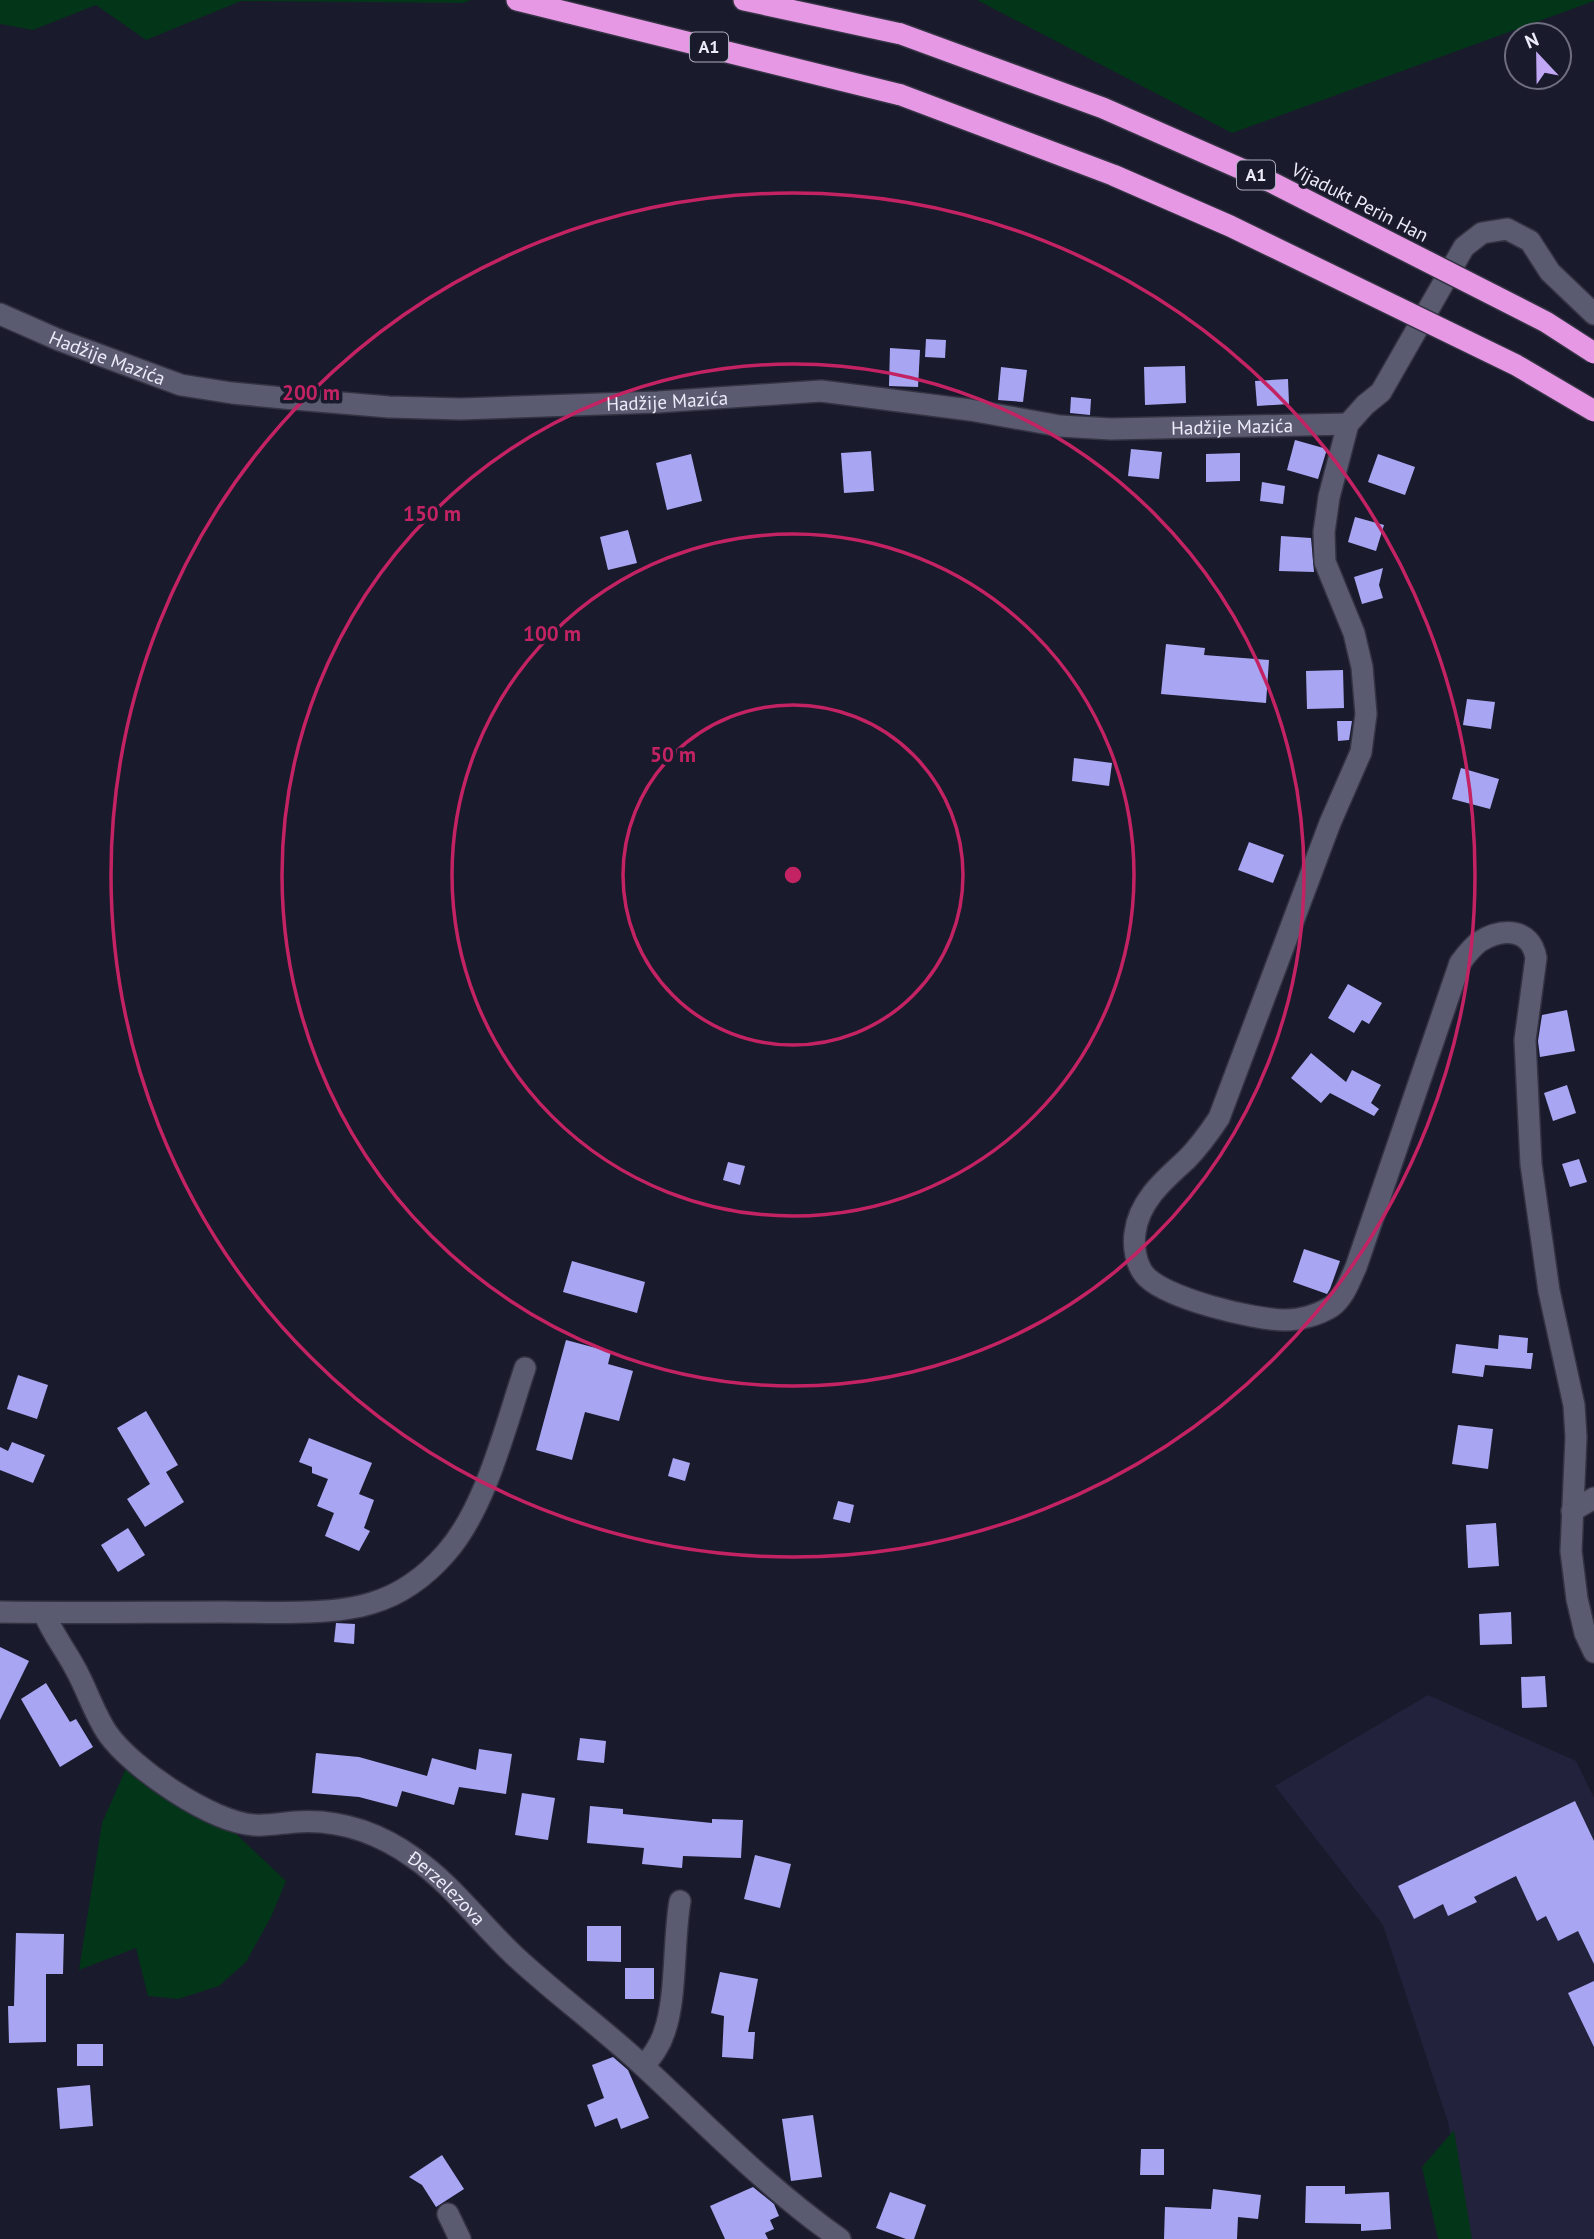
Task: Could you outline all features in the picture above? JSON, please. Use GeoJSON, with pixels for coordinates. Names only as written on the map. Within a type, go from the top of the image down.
{"type":"FeatureCollection","features":[{"type":"Feature","properties":{"kind":"highway","name":"A1"},"geometry":{"type":"LineString","coordinates":[[517,0],[901,94],[1113,175],[1230,226],[1516,365],[1594,411]]}},
{"type":"Feature","properties":{"kind":"highway","name":"Vijadukt Perin Han"},"geometry":{"type":"LineString","coordinates":[[744,0],[901,34],[1103,108],[1273,183],[1546,322],[1594,353]]}},
{"type":"Feature","properties":{"kind":"street"},"geometry":{"type":"LineString","coordinates":[[1594,314],[1550,272],[1530,241],[1507,229],[1482,233],[1464,247],[1381,392],[1348,424],[1329,497],[1324,532],[1325,562],[1354,633],[1362,667],[1366,714],[1361,752],[1330,823],[1219,1118],[1205,1139],[1168,1175],[1149,1199],[1135,1233],[1136,1257],[1143,1274],[1156,1285],[1185,1298],[1244,1314],[1283,1320],[1300,1319],[1333,1306],[1345,1291],[1356,1267],[1460,963],[1479,942],[1497,934],[1514,933],[1527,937],[1534,948],[1536,958],[1525,1040],[1531,1164],[1549,1291],[1574,1405],[1576,1437],[1571,1551],[1577,1599],[1585,1633],[1594,1652]]}},
{"type":"Feature","properties":{"kind":"street","name":"Hadžije Mazića"},"geometry":{"type":"LineString","coordinates":[[0,314],[58,341],[181,384],[232,393],[389,407],[473,408],[658,402],[821,391],[970,410],[1060,426],[1123,429],[1348,424]]}},
{"type":"Feature","properties":{"kind":"street"},"geometry":{"type":"LineString","coordinates":[[0,1612],[341,1609],[371,1603],[400,1592],[426,1574],[448,1551],[467,1523],[484,1488],[525,1368]]}},
{"type":"Feature","properties":{"kind":"street"},"geometry":{"type":"LineString","coordinates":[[1572,1511],[1594,1498]]}},
{"type":"Feature","properties":{"kind":"street","name":"Đerzelezova"},"geometry":{"type":"LineString","coordinates":[[44,1613],[109,1735],[148,1773],[211,1812],[235,1821],[253,1825],[325,1822],[352,1826],[376,1834],[393,1844],[435,1875],[516,1957],[644,2066],[786,2199],[840,2239]]}},
{"type":"Feature","properties":{"kind":"street"},"geometry":{"type":"LineString","coordinates":[[644,2066],[656,2051],[665,2032],[680,1901]]}},
{"type":"Feature","properties":{"kind":"street"},"geometry":{"type":"LineString","coordinates":[[448,2214],[460,2239]]}},
{"type":"Feature","properties":{"kind":"shaded area"},"geometry":{"type":"Polygon","coordinates":[[[1428,1695],[1576,1761],[1594,1798],[1594,2239],[1471,2239],[1448,2122],[1383,1925],[1275,1786],[1428,1695]]]}},
{"type":"Feature","properties":{"kind":"green space"},"geometry":{"type":"Polygon","coordinates":[[[0,0],[471,0],[463,3],[241,1],[146,40],[96,5],[33,30],[0,24],[0,0]]]}},
{"type":"Feature","properties":{"kind":"green space"},"geometry":{"type":"Polygon","coordinates":[[[977,0],[1594,0],[1539,21],[1503,21],[1503,34],[1232,133],[977,0]]]}},
{"type":"Feature","properties":{"kind":"green space"},"geometry":{"type":"Polygon","coordinates":[[[128,1764],[232,1830],[286,1881],[271,1917],[246,1962],[219,1986],[178,1999],[148,1996],[136,1948],[79,1970],[102,1823],[128,1764]]]}},
{"type":"Feature","properties":{"kind":"green space"},"geometry":{"type":"Polygon","coordinates":[[[1454,2130],[1472,2239],[1438,2239],[1422,2167],[1454,2130]]]}},
{"type":"Feature","properties":{"kind":"building"},"geometry":{"type":"Polygon","coordinates":[[[926,339],[946,340],[945,358],[925,357],[926,339]]]}},
{"type":"Feature","properties":{"kind":"building"},"geometry":{"type":"Polygon","coordinates":[[[890,348],[920,350],[918,387],[889,386],[890,348]]]}},
{"type":"Feature","properties":{"kind":"building"},"geometry":{"type":"Polygon","coordinates":[[[1185,366],[1186,403],[1145,405],[1144,367],[1185,366]]]}},
{"type":"Feature","properties":{"kind":"building"},"geometry":{"type":"Polygon","coordinates":[[[1001,367],[1027,370],[1023,402],[998,400],[1001,367]]]}},
{"type":"Feature","properties":{"kind":"building"},"geometry":{"type":"Polygon","coordinates":[[[1288,379],[1289,404],[1257,406],[1255,381],[1288,379]]]}},
{"type":"Feature","properties":{"kind":"building"},"geometry":{"type":"Polygon","coordinates":[[[1071,397],[1091,399],[1090,415],[1070,413],[1071,397]]]}},
{"type":"Feature","properties":{"kind":"building"},"geometry":{"type":"Polygon","coordinates":[[[1295,440],[1327,449],[1318,479],[1287,470],[1295,440]]]}},
{"type":"Feature","properties":{"kind":"building"},"geometry":{"type":"Polygon","coordinates":[[[1131,449],[1162,452],[1159,479],[1128,476],[1131,449]]]}},
{"type":"Feature","properties":{"kind":"building"},"geometry":{"type":"Polygon","coordinates":[[[871,451],[874,491],[844,493],[841,453],[871,451]]]}},
{"type":"Feature","properties":{"kind":"building"},"geometry":{"type":"Polygon","coordinates":[[[1240,453],[1240,481],[1206,482],[1206,454],[1240,453]]]}},
{"type":"Feature","properties":{"kind":"building"},"geometry":{"type":"Polygon","coordinates":[[[691,454],[702,501],[667,510],[656,463],[691,454]]]}},
{"type":"Feature","properties":{"kind":"building"},"geometry":{"type":"Polygon","coordinates":[[[1378,454],[1415,467],[1405,495],[1368,482],[1378,454]]]}},
{"type":"Feature","properties":{"kind":"building"},"geometry":{"type":"Polygon","coordinates":[[[1262,482],[1285,486],[1283,504],[1260,501],[1262,482]]]}},
{"type":"Feature","properties":{"kind":"building"},"geometry":{"type":"Polygon","coordinates":[[[1355,517],[1384,525],[1376,551],[1348,542],[1355,517]]]}},
{"type":"Feature","properties":{"kind":"building"},"geometry":{"type":"Polygon","coordinates":[[[628,530],[637,563],[608,570],[600,537],[628,530]]]}},
{"type":"Feature","properties":{"kind":"building"},"geometry":{"type":"Polygon","coordinates":[[[1281,536],[1311,538],[1314,572],[1279,571],[1281,536]]]}},
{"type":"Feature","properties":{"kind":"building"},"geometry":{"type":"Polygon","coordinates":[[[1383,568],[1379,585],[1383,598],[1362,604],[1354,577],[1383,568]]]}},
{"type":"Feature","properties":{"kind":"building"},"geometry":{"type":"Polygon","coordinates":[[[1166,644],[1205,648],[1204,655],[1269,660],[1266,703],[1161,694],[1166,644]]]}},
{"type":"Feature","properties":{"kind":"building"},"geometry":{"type":"Polygon","coordinates":[[[1343,670],[1344,708],[1307,709],[1306,671],[1343,670]]]}},
{"type":"Feature","properties":{"kind":"building"},"geometry":{"type":"Polygon","coordinates":[[[1467,699],[1495,702],[1491,729],[1463,725],[1467,699]]]}},
{"type":"Feature","properties":{"kind":"building"},"geometry":{"type":"Polygon","coordinates":[[[1337,721],[1352,721],[1349,740],[1338,741],[1337,721]]]}},
{"type":"Feature","properties":{"kind":"building"},"geometry":{"type":"Polygon","coordinates":[[[1074,758],[1112,763],[1109,786],[1072,781],[1074,758]]]}},
{"type":"Feature","properties":{"kind":"building"},"geometry":{"type":"Polygon","coordinates":[[[1461,768],[1499,779],[1490,809],[1452,799],[1461,768]]]}},
{"type":"Feature","properties":{"kind":"building"},"geometry":{"type":"Polygon","coordinates":[[[1249,842],[1284,855],[1273,883],[1238,870],[1249,842]]]}},
{"type":"Feature","properties":{"kind":"building"},"geometry":{"type":"Polygon","coordinates":[[[1348,984],[1382,1003],[1369,1024],[1362,1020],[1354,1033],[1328,1018],[1348,984]]]}},
{"type":"Feature","properties":{"kind":"building"},"geometry":{"type":"Polygon","coordinates":[[[1567,1010],[1575,1051],[1540,1057],[1538,1041],[1542,1015],[1567,1010]]]}},
{"type":"Feature","properties":{"kind":"building"},"geometry":{"type":"Polygon","coordinates":[[[1311,1053],[1346,1082],[1352,1070],[1381,1085],[1371,1103],[1379,1109],[1374,1116],[1330,1093],[1321,1103],[1291,1078],[1311,1053]]]}},
{"type":"Feature","properties":{"kind":"building"},"geometry":{"type":"Polygon","coordinates":[[[1567,1085],[1576,1113],[1553,1121],[1544,1093],[1567,1085]]]}},
{"type":"Feature","properties":{"kind":"building"},"geometry":{"type":"Polygon","coordinates":[[[1579,1159],[1587,1182],[1570,1187],[1562,1164],[1579,1159]]]}},
{"type":"Feature","properties":{"kind":"building"},"geometry":{"type":"Polygon","coordinates":[[[728,1162],[745,1166],[740,1185],[723,1180],[728,1162]]]}},
{"type":"Feature","properties":{"kind":"building"},"geometry":{"type":"Polygon","coordinates":[[[1304,1249],[1340,1261],[1327,1294],[1293,1282],[1304,1249]]]}},
{"type":"Feature","properties":{"kind":"building"},"geometry":{"type":"Polygon","coordinates":[[[572,1261],[645,1282],[637,1313],[563,1292],[572,1261]]]}},
{"type":"Feature","properties":{"kind":"building"},"geometry":{"type":"Polygon","coordinates":[[[1499,1335],[1528,1338],[1527,1353],[1533,1353],[1531,1369],[1485,1365],[1483,1377],[1452,1373],[1456,1344],[1498,1349],[1499,1335]]]}},
{"type":"Feature","properties":{"kind":"building"},"geometry":{"type":"Polygon","coordinates":[[[566,1340],[611,1352],[608,1364],[633,1371],[619,1421],[585,1412],[572,1460],[536,1450],[566,1340]]]}},
{"type":"Feature","properties":{"kind":"building"},"geometry":{"type":"Polygon","coordinates":[[[18,1375],[48,1385],[37,1419],[7,1409],[18,1375]]]}},
{"type":"Feature","properties":{"kind":"building"},"geometry":{"type":"Polygon","coordinates":[[[146,1411],[178,1465],[166,1472],[184,1502],[145,1527],[127,1499],[150,1484],[117,1428],[146,1411]]]}},
{"type":"Feature","properties":{"kind":"building"},"geometry":{"type":"Polygon","coordinates":[[[1458,1425],[1493,1429],[1488,1469],[1452,1464],[1458,1425]]]}},
{"type":"Feature","properties":{"kind":"building"},"geometry":{"type":"Polygon","coordinates":[[[309,1438],[372,1463],[359,1494],[374,1500],[364,1528],[370,1531],[359,1551],[325,1536],[334,1513],[317,1506],[328,1479],[312,1473],[312,1467],[299,1462],[309,1438]]]}},
{"type":"Feature","properties":{"kind":"building"},"geometry":{"type":"Polygon","coordinates":[[[12,1442],[45,1455],[33,1483],[0,1470],[0,1447],[8,1451],[12,1442]]]}},
{"type":"Feature","properties":{"kind":"building"},"geometry":{"type":"Polygon","coordinates":[[[673,1458],[690,1463],[685,1481],[668,1476],[673,1458]]]}},
{"type":"Feature","properties":{"kind":"building"},"geometry":{"type":"Polygon","coordinates":[[[838,1501],[854,1505],[850,1523],[833,1519],[838,1501]]]}},
{"type":"Feature","properties":{"kind":"building"},"geometry":{"type":"Polygon","coordinates":[[[1496,1523],[1499,1566],[1468,1568],[1466,1525],[1496,1523]]]}},
{"type":"Feature","properties":{"kind":"building"},"geometry":{"type":"Polygon","coordinates":[[[128,1528],[145,1555],[118,1572],[101,1545],[128,1528]]]}},
{"type":"Feature","properties":{"kind":"building"},"geometry":{"type":"Polygon","coordinates":[[[1511,1612],[1512,1644],[1480,1645],[1479,1614],[1511,1612]]]}},
{"type":"Feature","properties":{"kind":"building"},"geometry":{"type":"Polygon","coordinates":[[[336,1623],[355,1624],[354,1644],[334,1642],[336,1623]]]}},
{"type":"Feature","properties":{"kind":"building"},"geometry":{"type":"Polygon","coordinates":[[[0,1647],[29,1661],[0,1720],[0,1647]]]}},
{"type":"Feature","properties":{"kind":"building"},"geometry":{"type":"Polygon","coordinates":[[[1545,1676],[1547,1707],[1522,1708],[1521,1677],[1545,1676]]]}},
{"type":"Feature","properties":{"kind":"building"},"geometry":{"type":"Polygon","coordinates":[[[46,1683],[70,1722],[76,1719],[93,1747],[60,1767],[21,1699],[46,1683]]]}},
{"type":"Feature","properties":{"kind":"building"},"geometry":{"type":"Polygon","coordinates":[[[580,1738],[606,1741],[604,1763],[577,1760],[580,1738]]]}},
{"type":"Feature","properties":{"kind":"building"},"geometry":{"type":"Polygon","coordinates":[[[479,1749],[512,1754],[506,1794],[459,1787],[454,1805],[402,1791],[397,1807],[359,1797],[312,1793],[316,1753],[359,1757],[427,1776],[432,1758],[476,1770],[479,1749]]]}},
{"type":"Feature","properties":{"kind":"building"},"geometry":{"type":"Polygon","coordinates":[[[522,1793],[555,1798],[548,1840],[515,1835],[522,1793]]]}},
{"type":"Feature","properties":{"kind":"building"},"geometry":{"type":"Polygon","coordinates":[[[1575,1801],[1594,1841],[1594,1964],[1578,1931],[1558,1941],[1546,1916],[1537,1921],[1516,1876],[1474,1897],[1477,1902],[1448,1916],[1443,1904],[1414,1919],[1398,1886],[1575,1801]]]}},
{"type":"Feature","properties":{"kind":"building"},"geometry":{"type":"Polygon","coordinates":[[[590,1806],[623,1809],[623,1814],[712,1823],[712,1819],[743,1820],[741,1858],[683,1856],[682,1868],[642,1864],[644,1848],[587,1843],[590,1806]]]}},
{"type":"Feature","properties":{"kind":"building"},"geometry":{"type":"Polygon","coordinates":[[[755,1855],[791,1864],[780,1908],[744,1899],[755,1855]]]}},
{"type":"Feature","properties":{"kind":"building"},"geometry":{"type":"Polygon","coordinates":[[[587,1926],[621,1926],[621,1962],[587,1961],[587,1926]]]}},
{"type":"Feature","properties":{"kind":"building"},"geometry":{"type":"Polygon","coordinates":[[[16,1933],[64,1934],[63,1974],[46,1974],[46,2042],[9,2043],[8,2006],[14,2006],[16,1933]]]}},
{"type":"Feature","properties":{"kind":"building"},"geometry":{"type":"Polygon","coordinates":[[[625,1968],[654,1968],[654,1999],[625,1999],[625,1968]]]}},
{"type":"Feature","properties":{"kind":"building"},"geometry":{"type":"Polygon","coordinates":[[[720,1972],[758,1979],[748,2032],[755,2032],[753,2059],[722,2057],[724,2016],[711,2013],[720,1972]]]}},
{"type":"Feature","properties":{"kind":"building"},"geometry":{"type":"Polygon","coordinates":[[[1594,1981],[1594,2047],[1568,1993],[1594,1981]]]}},
{"type":"Feature","properties":{"kind":"building"},"geometry":{"type":"Polygon","coordinates":[[[77,2044],[103,2044],[103,2066],[77,2066],[77,2044]]]}},
{"type":"Feature","properties":{"kind":"building"},"geometry":{"type":"Polygon","coordinates":[[[613,2057],[628,2070],[649,2118],[621,2129],[617,2118],[595,2127],[587,2105],[604,2098],[592,2065],[613,2057]]]}},
{"type":"Feature","properties":{"kind":"building"},"geometry":{"type":"Polygon","coordinates":[[[90,2085],[93,2126],[60,2129],[57,2088],[90,2085]]]}},
{"type":"Feature","properties":{"kind":"building"},"geometry":{"type":"Polygon","coordinates":[[[813,2115],[822,2177],[791,2181],[782,2119],[813,2115]]]}},
{"type":"Feature","properties":{"kind":"building"},"geometry":{"type":"Polygon","coordinates":[[[1141,2149],[1164,2149],[1164,2175],[1140,2175],[1141,2149]]]}},
{"type":"Feature","properties":{"kind":"building"},"geometry":{"type":"Polygon","coordinates":[[[442,2155],[464,2189],[436,2207],[422,2185],[409,2177],[442,2155]]]}},
{"type":"Feature","properties":{"kind":"building"},"geometry":{"type":"Polygon","coordinates":[[[1306,2186],[1345,2186],[1345,2194],[1389,2192],[1391,2229],[1361,2231],[1361,2224],[1305,2223],[1306,2186]]]}},
{"type":"Feature","properties":{"kind":"building"},"geometry":{"type":"Polygon","coordinates":[[[753,2187],[774,2204],[779,2216],[770,2220],[774,2229],[765,2233],[768,2239],[725,2239],[710,2206],[753,2187]]]}},
{"type":"Feature","properties":{"kind":"building"},"geometry":{"type":"Polygon","coordinates":[[[1213,2189],[1261,2195],[1258,2219],[1238,2217],[1237,2239],[1164,2239],[1165,2207],[1211,2209],[1213,2189]]]}},
{"type":"Feature","properties":{"kind":"building"},"geometry":{"type":"Polygon","coordinates":[[[890,2192],[926,2205],[914,2239],[906,2239],[876,2228],[890,2192]]]}}]}
